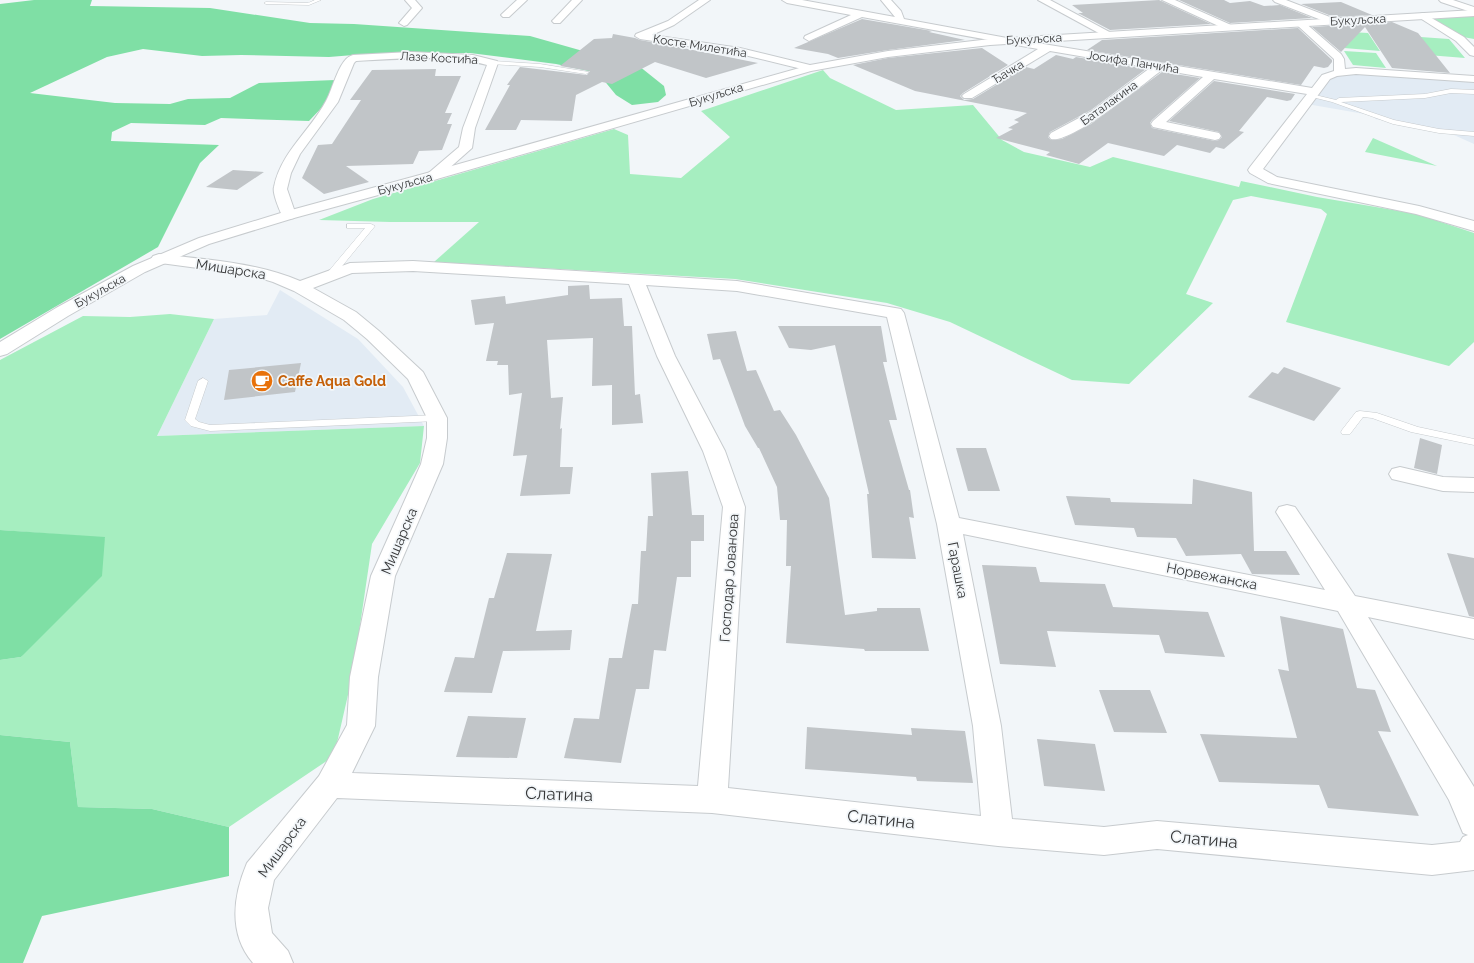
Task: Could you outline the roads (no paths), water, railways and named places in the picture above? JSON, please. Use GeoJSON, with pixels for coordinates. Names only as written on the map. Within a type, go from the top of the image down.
{"type":"FeatureCollection","features":[{"type":"Feature","properties":{"kind":"street"},"geometry":{"type":"LineString","coordinates":[[404,22],[417,8],[410,0]]}},
{"type":"Feature","properties":{"kind":"street"},"geometry":{"type":"LineString","coordinates":[[506,15],[522,0]]}},
{"type":"Feature","properties":{"kind":"street"},"geometry":{"type":"LineString","coordinates":[[557,21],[577,0]]}},
{"type":"Feature","properties":{"kind":"street","name":"Косте Милетића"},"geometry":{"type":"LineString","coordinates":[[705,0],[671,23],[640,36],[740,51],[810,68]]}},
{"type":"Feature","properties":{"kind":"street","name":"Јосифа Панчића"},"geometry":{"type":"LineString","coordinates":[[787,0],[1007,41],[1212,75],[1312,94]]}},
{"type":"Feature","properties":{"kind":"street"},"geometry":{"type":"LineString","coordinates":[[886,0],[898,13],[900,18],[898,21]]}},
{"type":"Feature","properties":{"kind":"street"},"geometry":{"type":"LineString","coordinates":[[1043,0],[1110,34]]}},
{"type":"Feature","properties":{"kind":"street"},"geometry":{"type":"LineString","coordinates":[[1167,0],[1228,27]]}},
{"type":"Feature","properties":{"kind":"street"},"geometry":{"type":"LineString","coordinates":[[1278,0],[1332,21]]}},
{"type":"Feature","properties":{"kind":"street"},"geometry":{"type":"LineString","coordinates":[[1444,0],[1474,10]]}},
{"type":"Feature","properties":{"kind":"street"},"geometry":{"type":"LineString","coordinates":[[808,38],[862,13]]}},
{"type":"Feature","properties":{"kind":"street","name":"Букуљска"},"geometry":{"type":"LineString","coordinates":[[0,350],[102,289],[159,259],[204,241],[810,68],[914,50],[1007,41],[1474,13]]}},
{"type":"Feature","properties":{"kind":"street"},"geometry":{"type":"LineString","coordinates":[[1423,16],[1460,39],[1474,53]]}},
{"type":"Feature","properties":{"kind":"street"},"geometry":{"type":"LineString","coordinates":[[1300,23],[1337,56],[1339,59],[1340,72]]}},
{"type":"Feature","properties":{"kind":"street"},"geometry":{"type":"LineString","coordinates":[[1460,39],[1474,40]]}},
{"type":"Feature","properties":{"kind":"street","name":"Ђачка"},"geometry":{"type":"LineString","coordinates":[[968,96],[1048,48]]}},
{"type":"Feature","properties":{"kind":"street","name":"Лазе Костића"},"geometry":{"type":"LineString","coordinates":[[289,216],[280,189],[284,174],[294,154],[332,102],[349,61],[362,56],[411,55],[473,58],[492,63],[469,128],[465,148],[432,176]]}},
{"type":"Feature","properties":{"kind":"street","name":"Баталакина"},"geometry":{"type":"LineString","coordinates":[[1055,136],[1086,121],[1160,66]]}},
{"type":"Feature","properties":{"kind":"street"},"geometry":{"type":"LineString","coordinates":[[1474,79],[1380,72],[1340,72],[1326,77],[1256,170],[1273,180],[1419,210],[1474,226]]}},
{"type":"Feature","properties":{"kind":"street"},"geometry":{"type":"LineString","coordinates":[[1212,75],[1157,124],[1215,136]]}},
{"type":"Feature","properties":{"kind":"street","name":"Мишарска"},"geometry":{"type":"LineString","coordinates":[[159,259],[252,270],[279,278],[300,287],[350,316],[373,334],[416,376],[438,418],[437,438],[432,464],[383,576],[364,677],[361,726],[330,785],[259,874],[251,908],[256,941],[276,963]]}},
{"type":"Feature","properties":{"kind":"street"},"geometry":{"type":"LineString","coordinates":[[300,287],[331,274],[357,268],[413,266],[636,280]]}},
{"type":"Feature","properties":{"kind":"street","name":"Гарашка"},"geometry":{"type":"LineString","coordinates":[[636,280],[736,286],[895,313],[949,524],[987,726],[998,832]]}},
{"type":"Feature","properties":{"kind":"street","name":"Господар Јованова"},"geometry":{"type":"LineString","coordinates":[[636,280],[666,356],[714,451],[734,506],[712,800]]}},
{"type":"Feature","properties":{"kind":"street"},"geometry":{"type":"LineString","coordinates":[[1400,474],[1443,484],[1474,485]]}},
{"type":"Feature","properties":{"kind":"street"},"geometry":{"type":"LineString","coordinates":[[1288,512],[1346,603],[1462,794],[1474,824]]}},
{"type":"Feature","properties":{"kind":"street","name":"Норвежанска"},"geometry":{"type":"LineString","coordinates":[[949,524],[1474,629]]}},
{"type":"Feature","properties":{"kind":"street","name":"Слатина"},"geometry":{"type":"LineString","coordinates":[[330,785],[712,800],[998,832],[1104,841],[1157,835],[1432,860],[1470,856],[1474,847]]}},
{"type":"Feature","properties":{"kind":"lane"},"geometry":{"type":"LineString","coordinates":[[266,3],[309,4],[319,0]]}},
{"type":"Feature","properties":{"kind":"lane"},"geometry":{"type":"LineString","coordinates":[[492,63],[546,66],[586,72]]}},
{"type":"Feature","properties":{"kind":"lane"},"geometry":{"type":"LineString","coordinates":[[1334,101],[1418,96],[1451,91],[1474,92]]}},
{"type":"Feature","properties":{"kind":"lane"},"geometry":{"type":"LineString","coordinates":[[1312,94],[1393,122],[1439,131],[1474,134]]}},
{"type":"Feature","properties":{"kind":"lane"},"geometry":{"type":"LineString","coordinates":[[331,274],[371,226],[350,226]]}},
{"type":"Feature","properties":{"kind":"lane"},"geometry":{"type":"LineString","coordinates":[[203,381],[190,420],[195,424],[210,428],[438,418]]}},
{"type":"Feature","properties":{"kind":"lane"},"geometry":{"type":"LineString","coordinates":[[1346,432],[1360,414],[1373,415],[1415,430],[1474,442]]}},
{"type":"Feature","properties":{"kind":"place","name":"Caffe Aqua Gold"},"geometry":{"type":"Point","coordinates":[262,381]}}]}
